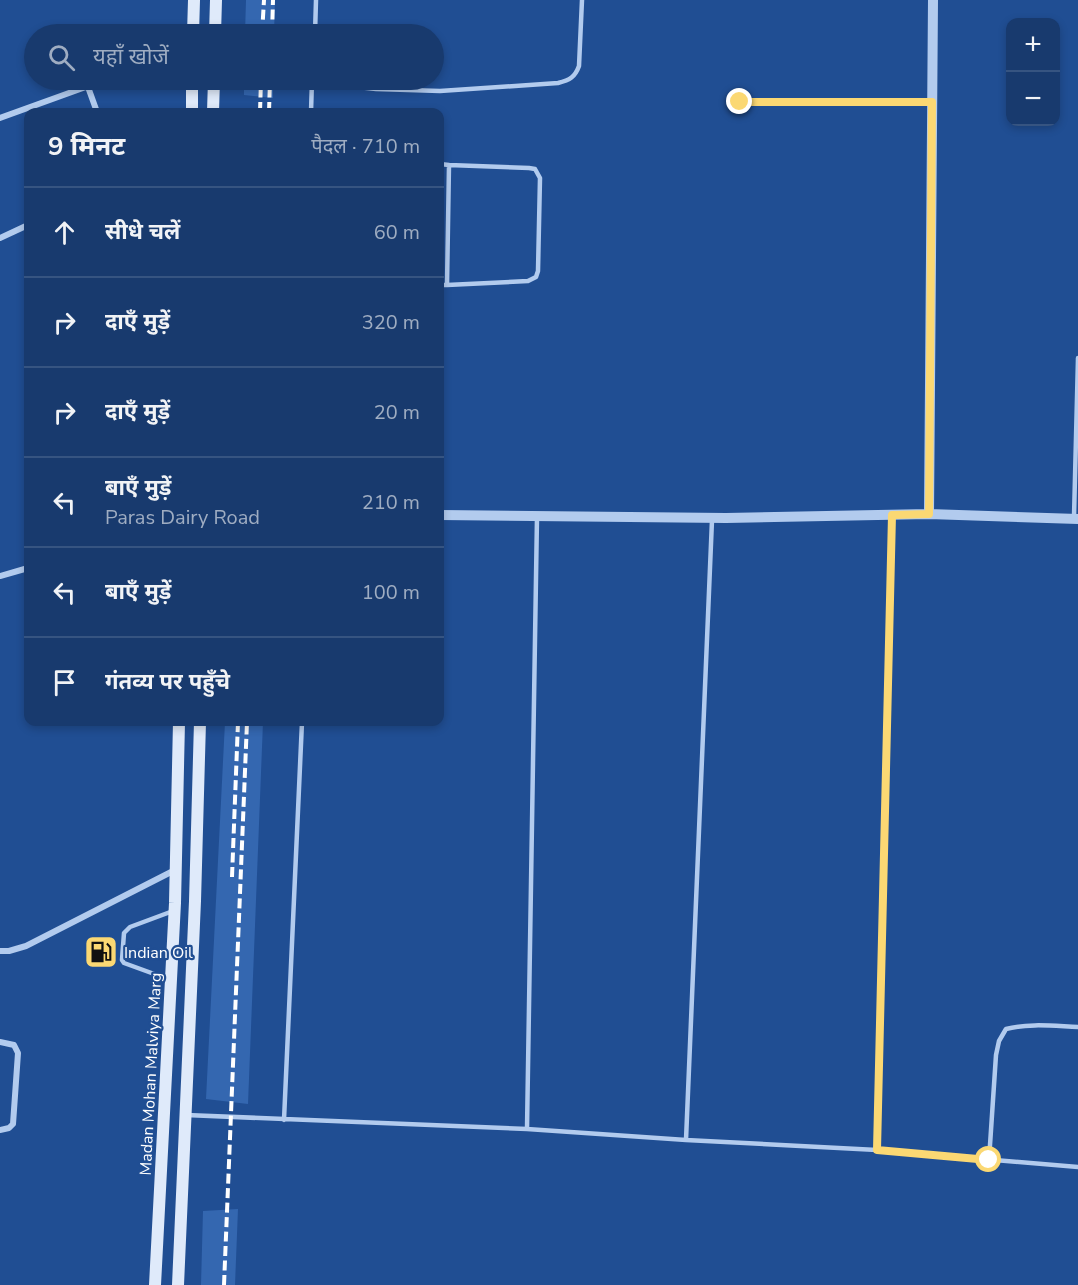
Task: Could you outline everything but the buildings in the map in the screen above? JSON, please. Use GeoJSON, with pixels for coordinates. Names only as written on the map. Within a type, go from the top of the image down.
{"type":"FeatureCollection","features":[{"type":"Feature","properties":{"kind":"main road"},"geometry":{"type":"LineString","coordinates":[[193,24],[194,0]]}},
{"type":"Feature","properties":{"kind":"main road"},"geometry":{"type":"LineString","coordinates":[[215,24],[216,0]]}},
{"type":"Feature","properties":{"kind":"main road"},"geometry":{"type":"LineString","coordinates":[[192,90],[192,108]]}},
{"type":"Feature","properties":{"kind":"main road"},"geometry":{"type":"LineString","coordinates":[[213,108],[214,90]]}},
{"type":"Feature","properties":{"kind":"main road","name":"Madan Mohan Malviya Marg"},"geometry":{"type":"LineString","coordinates":[[155,1285],[176,869],[179,726]]}},
{"type":"Feature","properties":{"kind":"main road"},"geometry":{"type":"LineString","coordinates":[[178,1285],[195,901],[200,726]]}},
{"type":"Feature","properties":{"kind":"street"},"geometry":{"type":"LineString","coordinates":[[929,514],[933,0]]}},
{"type":"Feature","properties":{"kind":"street"},"geometry":{"type":"LineString","coordinates":[[34,108],[80,90]]}},
{"type":"Feature","properties":{"kind":"street"},"geometry":{"type":"LineString","coordinates":[[89,90],[96,108]]}},
{"type":"Feature","properties":{"kind":"street"},"geometry":{"type":"LineString","coordinates":[[0,118],[24,111]]}},
{"type":"Feature","properties":{"kind":"street"},"geometry":{"type":"LineString","coordinates":[[0,238],[24,227]]}},
{"type":"Feature","properties":{"kind":"street"},"geometry":{"type":"LineString","coordinates":[[444,515],[712,518],[929,514],[1076,519]]}},
{"type":"Feature","properties":{"kind":"street"},"geometry":{"type":"LineString","coordinates":[[0,576],[24,569]]}},
{"type":"Feature","properties":{"kind":"street"},"geometry":{"type":"LineString","coordinates":[[0,951],[26,946],[176,869]]}},
{"type":"Feature","properties":{"kind":"street"},"geometry":{"type":"LineString","coordinates":[[0,1042],[15,1045],[18,1053],[13,1125],[0,1130]]}},
{"type":"Feature","properties":{"kind":"lane"},"geometry":{"type":"LineString","coordinates":[[315,24],[316,0]]}},
{"type":"Feature","properties":{"kind":"lane"},"geometry":{"type":"LineString","coordinates":[[408,90],[440,91],[558,83],[568,80],[575,75],[579,66],[582,0]]}},
{"type":"Feature","properties":{"kind":"lane"},"geometry":{"type":"LineString","coordinates":[[310,108],[311,90]]}},
{"type":"Feature","properties":{"kind":"lane"},"geometry":{"type":"LineString","coordinates":[[740,102],[932,102]]}},
{"type":"Feature","properties":{"kind":"lane"},"geometry":{"type":"LineString","coordinates":[[444,164],[535,169],[540,178],[536,277],[528,281],[447,285],[448,165]]}},
{"type":"Feature","properties":{"kind":"lane"},"geometry":{"type":"LineString","coordinates":[[1076,519],[1078,358]]}},
{"type":"Feature","properties":{"kind":"lane"},"geometry":{"type":"LineString","coordinates":[[877,1150],[892,515]]}},
{"type":"Feature","properties":{"kind":"lane"},"geometry":{"type":"LineString","coordinates":[[527,1129],[537,516]]}},
{"type":"Feature","properties":{"kind":"lane"},"geometry":{"type":"LineString","coordinates":[[686,1140],[712,518]]}},
{"type":"Feature","properties":{"kind":"lane"},"geometry":{"type":"LineString","coordinates":[[284,1120],[302,726]]}},
{"type":"Feature","properties":{"kind":"lane"},"geometry":{"type":"LineString","coordinates":[[171,980],[124,963],[123,942],[124,933],[130,927],[174,911]]}},
{"type":"Feature","properties":{"kind":"lane"},"geometry":{"type":"LineString","coordinates":[[989,1160],[996,1055],[1005,1029],[1020,1025],[1078,1028]]}},
{"type":"Feature","properties":{"kind":"lane"},"geometry":{"type":"LineString","coordinates":[[186,1115],[527,1129],[877,1150],[1078,1167]]}},
{"type":"Feature","properties":{"kind":"shaded area"},"geometry":{"type":"Polygon","coordinates":[[[246,0],[275,0],[274,24],[245,24],[246,0]]]}},
{"type":"Feature","properties":{"kind":"shaded area"},"geometry":{"type":"Polygon","coordinates":[[[244,90],[273,90],[273,98],[244,95],[244,90]]]}},
{"type":"Feature","properties":{"kind":"shaded area"},"geometry":{"type":"Polygon","coordinates":[[[225,726],[263,726],[248,1104],[206,1099],[225,726]]]}},
{"type":"Feature","properties":{"kind":"shaded area"},"geometry":{"type":"Polygon","coordinates":[[[238,1209],[235,1285],[201,1285],[203,1211],[238,1209]]]}},
{"type":"Feature","properties":{"kind":"railway"},"geometry":{"type":"LineString","coordinates":[[263,24],[264,0]]}},
{"type":"Feature","properties":{"kind":"railway"},"geometry":{"type":"LineString","coordinates":[[272,24],[273,0]]}},
{"type":"Feature","properties":{"kind":"railway"},"geometry":{"type":"LineString","coordinates":[[260,108],[261,90]]}},
{"type":"Feature","properties":{"kind":"railway"},"geometry":{"type":"LineString","coordinates":[[269,108],[270,90]]}},
{"type":"Feature","properties":{"kind":"railway"},"geometry":{"type":"LineString","coordinates":[[232,877],[238,726]]}},
{"type":"Feature","properties":{"kind":"railway"},"geometry":{"type":"LineString","coordinates":[[224,1285],[247,726]]}},
{"type":"Feature","properties":{"kind":"place","name":"Indian Oil"},"geometry":{"type":"Point","coordinates":[101,952]}},
{"type":"Feature","properties":{"kind":"route"},"geometry":{"type":"LineString","coordinates":[[740,102],[932,102],[929,514],[892,515],[877,1150],[989,1160]]}}]}
